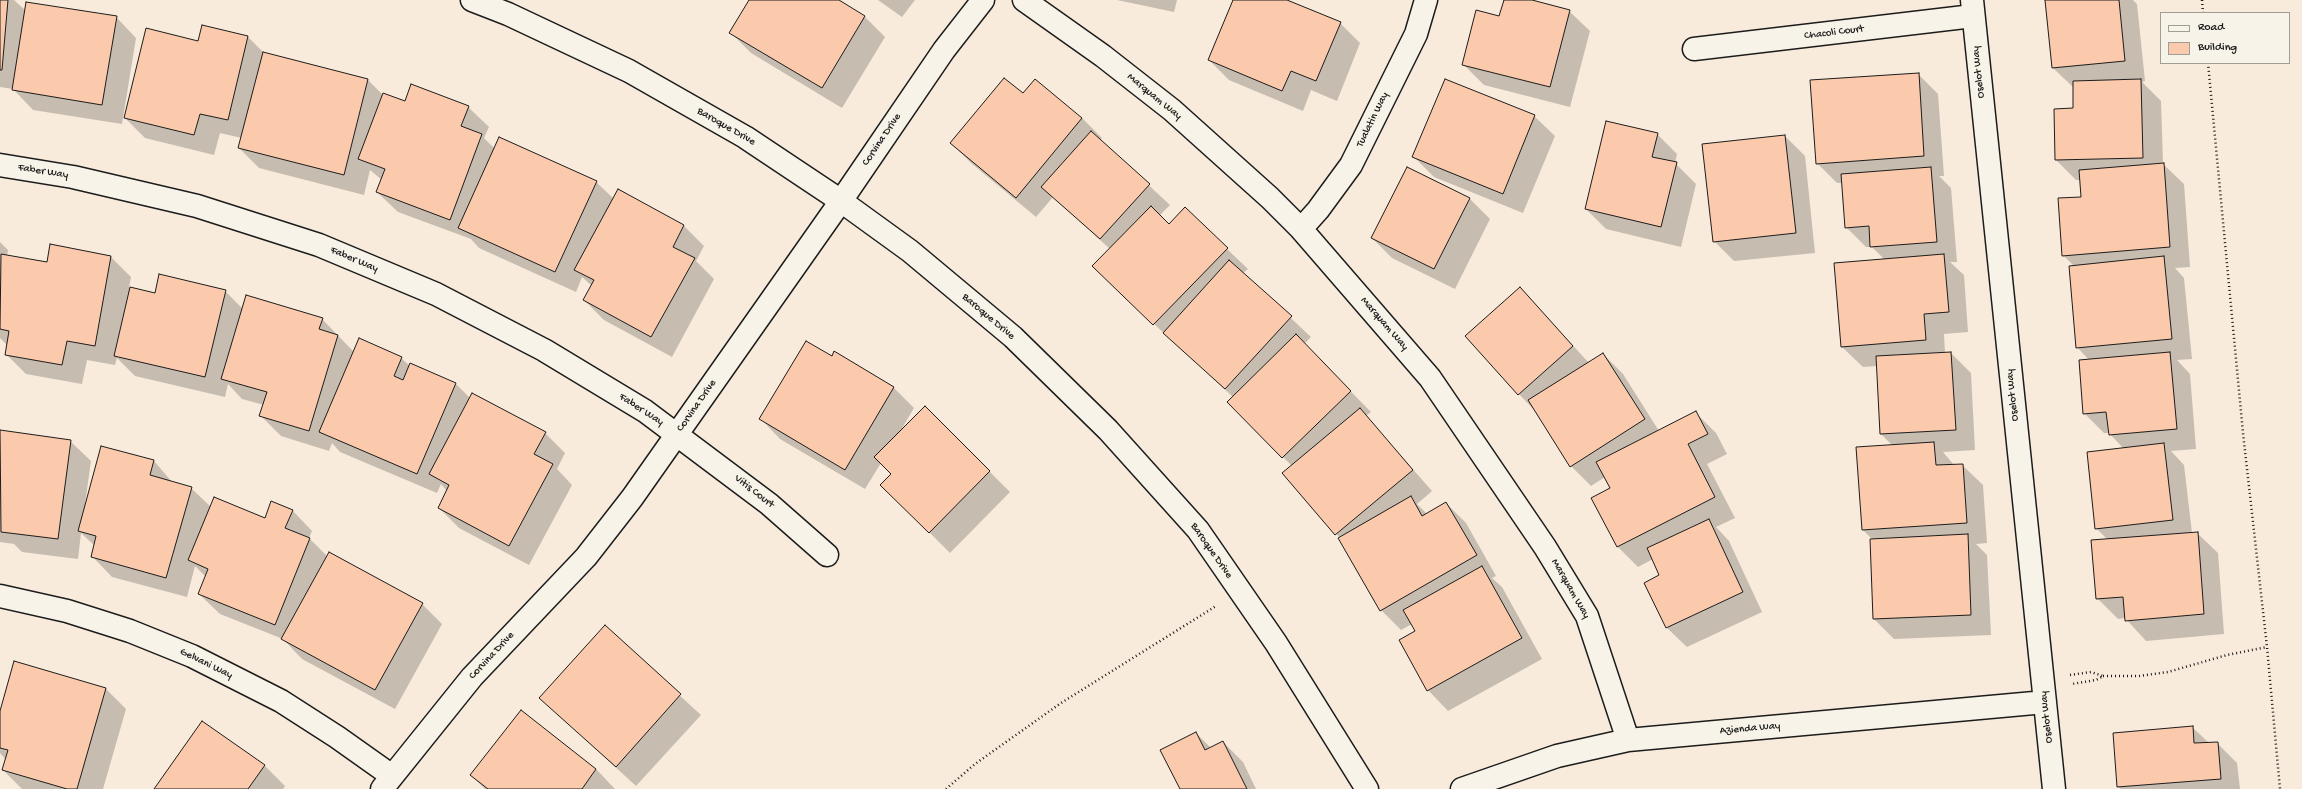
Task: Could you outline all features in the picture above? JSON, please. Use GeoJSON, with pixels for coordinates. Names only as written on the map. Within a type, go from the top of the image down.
{"type":"FeatureCollection","features":[{"type":"Feature","properties":{"kind":"street","name":"Baroque Drive"},"geometry":{"type":"LineString","coordinates":[[472,0],[508,14],[628,72],[745,137],[842,201],[910,251],[1012,337],[1108,430],[1198,530],[1239,593],[1276,643],[1368,789]]}},
{"type":"Feature","properties":{"kind":"street","name":"Corvina Drive"},"geometry":{"type":"LineString","coordinates":[[387,783],[472,677],[586,557],[632,498],[842,201],[944,50],[983,0]]}},
{"type":"Feature","properties":{"kind":"street","name":"Marquam Way"},"geometry":{"type":"LineString","coordinates":[[1024,0],[1103,56],[1172,110],[1270,198],[1301,229],[1430,378],[1545,547],[1588,616],[1628,740]]}},
{"type":"Feature","properties":{"kind":"street","name":"Tualatin Way"},"geometry":{"type":"LineString","coordinates":[[1301,229],[1318,210],[1351,165],[1416,34],[1426,0]]}},
{"type":"Feature","properties":{"kind":"street","name":"Chacoli Court"},"geometry":{"type":"LineString","coordinates":[[1694,49],[1972,8]]}},
{"type":"Feature","properties":{"kind":"street","name":"Oselot Way"},"geometry":{"type":"LineString","coordinates":[[1972,8],[2054,789]]}},
{"type":"Feature","properties":{"kind":"street","name":"Faber Way"},"geometry":{"type":"LineString","coordinates":[[0,165],[73,176],[197,206],[318,245],[436,294],[544,350],[645,411],[677,434]]}},
{"type":"Feature","properties":{"kind":"street","name":"Vitis Court"},"geometry":{"type":"LineString","coordinates":[[677,434],[769,504],[827,554]]}},
{"type":"Feature","properties":{"kind":"street","name":"Gelvani Way"},"geometry":{"type":"LineString","coordinates":[[0,596],[67,611],[130,631],[192,656],[281,701],[337,736],[387,783]]}},
{"type":"Feature","properties":{"kind":"street","name":"Azienda Way"},"geometry":{"type":"LineString","coordinates":[[1462,789],[1557,756],[1628,740],[2045,702]]}},
{"type":"Feature","properties":{"kind":"path"},"geometry":{"type":"LineString","coordinates":[[2202,0],[2204,12]]}},
{"type":"Feature","properties":{"kind":"path"},"geometry":{"type":"LineString","coordinates":[[2208,64],[2243,433],[2267,647],[2280,789]]}},
{"type":"Feature","properties":{"kind":"path"},"geometry":{"type":"LineString","coordinates":[[946,789],[975,764],[1061,703],[1239,593]]}},
{"type":"Feature","properties":{"kind":"path"},"geometry":{"type":"LineString","coordinates":[[2103,676],[2140,676],[2168,672],[2227,654],[2267,647]]}},
{"type":"Feature","properties":{"kind":"building"},"geometry":{"type":"Polygon","coordinates":[[[0,0],[8,0],[2,70],[0,70],[0,0]]]}},
{"type":"Feature","properties":{"kind":"building"},"geometry":{"type":"Polygon","coordinates":[[[749,0],[839,0],[865,16],[822,88],[729,33],[749,0]]]}},
{"type":"Feature","properties":{"kind":"building"},"geometry":{"type":"Polygon","coordinates":[[[1233,0],[1287,0],[1341,22],[1316,81],[1291,71],[1282,91],[1208,60],[1233,0]]]}},
{"type":"Feature","properties":{"kind":"building"},"geometry":{"type":"Polygon","coordinates":[[[1504,0],[1532,0],[1570,10],[1550,87],[1462,65],[1476,10],[1499,16],[1504,0]]]}},
{"type":"Feature","properties":{"kind":"building"},"geometry":{"type":"Polygon","coordinates":[[[2045,0],[2119,0],[2125,61],[2052,68],[2045,0]]]}},
{"type":"Feature","properties":{"kind":"building"},"geometry":{"type":"Polygon","coordinates":[[[26,2],[117,16],[102,105],[12,90],[26,2]]]}},
{"type":"Feature","properties":{"kind":"building"},"geometry":{"type":"Polygon","coordinates":[[[202,25],[248,36],[228,120],[200,114],[194,135],[124,118],[146,28],[198,41],[202,25]]]}},
{"type":"Feature","properties":{"kind":"building"},"geometry":{"type":"Polygon","coordinates":[[[263,52],[368,79],[344,175],[238,148],[263,52]]]}},
{"type":"Feature","properties":{"kind":"building"},"geometry":{"type":"Polygon","coordinates":[[[1919,73],[1924,156],[1816,164],[1810,80],[1919,73]]]}},
{"type":"Feature","properties":{"kind":"building"},"geometry":{"type":"Polygon","coordinates":[[[1004,78],[1023,93],[1035,79],[1082,118],[1016,198],[950,143],[1004,78]]]}},
{"type":"Feature","properties":{"kind":"building"},"geometry":{"type":"Polygon","coordinates":[[[1445,79],[1535,115],[1503,194],[1412,157],[1445,79]]]}},
{"type":"Feature","properties":{"kind":"building"},"geometry":{"type":"Polygon","coordinates":[[[2141,79],[2143,158],[2055,160],[2054,109],[2073,108],[2073,81],[2141,79]]]}},
{"type":"Feature","properties":{"kind":"building"},"geometry":{"type":"Polygon","coordinates":[[[411,84],[469,106],[461,126],[482,134],[450,220],[376,192],[385,169],[358,159],[383,93],[405,101],[411,84]]]}},
{"type":"Feature","properties":{"kind":"building"},"geometry":{"type":"Polygon","coordinates":[[[1606,121],[1658,133],[1652,157],[1677,162],[1661,227],[1585,209],[1606,121]]]}},
{"type":"Feature","properties":{"kind":"building"},"geometry":{"type":"Polygon","coordinates":[[[1091,131],[1150,184],[1100,239],[1041,187],[1091,131]]]}},
{"type":"Feature","properties":{"kind":"building"},"geometry":{"type":"Polygon","coordinates":[[[1785,135],[1796,233],[1713,242],[1702,144],[1785,135]]]}},
{"type":"Feature","properties":{"kind":"building"},"geometry":{"type":"Polygon","coordinates":[[[499,137],[597,181],[555,272],[458,228],[499,137]]]}},
{"type":"Feature","properties":{"kind":"building"},"geometry":{"type":"Polygon","coordinates":[[[2164,163],[2170,247],[2062,256],[2058,198],[2081,197],[2079,170],[2164,163]]]}},
{"type":"Feature","properties":{"kind":"building"},"geometry":{"type":"Polygon","coordinates":[[[1407,167],[1470,198],[1434,269],[1371,238],[1407,167]]]}},
{"type":"Feature","properties":{"kind":"building"},"geometry":{"type":"Polygon","coordinates":[[[1931,167],[1937,242],[1870,247],[1869,226],[1845,228],[1841,174],[1931,167]]]}},
{"type":"Feature","properties":{"kind":"building"},"geometry":{"type":"Polygon","coordinates":[[[618,189],[684,225],[673,247],[695,258],[651,337],[583,300],[594,280],[574,270],[618,189]]]}},
{"type":"Feature","properties":{"kind":"building"},"geometry":{"type":"Polygon","coordinates":[[[1151,206],[1169,224],[1185,207],[1228,248],[1153,325],[1092,266],[1151,206]]]}},
{"type":"Feature","properties":{"kind":"building"},"geometry":{"type":"Polygon","coordinates":[[[50,244],[111,256],[95,346],[67,341],[62,365],[5,355],[9,331],[0,329],[1,254],[47,262],[50,244]]]}},
{"type":"Feature","properties":{"kind":"building"},"geometry":{"type":"Polygon","coordinates":[[[1944,254],[1949,312],[1924,314],[1926,340],[1841,347],[1834,263],[1944,254]]]}},
{"type":"Feature","properties":{"kind":"building"},"geometry":{"type":"Polygon","coordinates":[[[2164,256],[2172,339],[2076,348],[2069,266],[2164,256]]]}},
{"type":"Feature","properties":{"kind":"building"},"geometry":{"type":"Polygon","coordinates":[[[1229,260],[1292,316],[1225,389],[1163,333],[1229,260]]]}},
{"type":"Feature","properties":{"kind":"building"},"geometry":{"type":"Polygon","coordinates":[[[159,274],[226,290],[205,377],[114,356],[130,287],[155,293],[159,274]]]}},
{"type":"Feature","properties":{"kind":"building"},"geometry":{"type":"Polygon","coordinates":[[[1520,287],[1573,346],[1518,395],[1465,336],[1520,287]]]}},
{"type":"Feature","properties":{"kind":"building"},"geometry":{"type":"Polygon","coordinates":[[[246,295],[323,318],[319,329],[338,335],[309,431],[259,416],[267,392],[221,379],[246,295]]]}},
{"type":"Feature","properties":{"kind":"building"},"geometry":{"type":"Polygon","coordinates":[[[1296,334],[1351,391],[1282,458],[1227,402],[1296,334]]]}},
{"type":"Feature","properties":{"kind":"building"},"geometry":{"type":"Polygon","coordinates":[[[359,338],[402,357],[394,376],[403,380],[410,363],[456,383],[417,474],[319,432],[359,338]]]}},
{"type":"Feature","properties":{"kind":"building"},"geometry":{"type":"Polygon","coordinates":[[[806,341],[832,356],[834,351],[894,387],[845,470],[759,419],[806,341]]]}},
{"type":"Feature","properties":{"kind":"building"},"geometry":{"type":"Polygon","coordinates":[[[1951,352],[1956,430],[1880,434],[1876,356],[1951,352]]]}},
{"type":"Feature","properties":{"kind":"building"},"geometry":{"type":"Polygon","coordinates":[[[2170,352],[2177,429],[2109,435],[2106,412],[2083,414],[2079,360],[2170,352]]]}},
{"type":"Feature","properties":{"kind":"building"},"geometry":{"type":"Polygon","coordinates":[[[1603,353],[1645,419],[1570,467],[1528,400],[1603,353]]]}},
{"type":"Feature","properties":{"kind":"building"},"geometry":{"type":"Polygon","coordinates":[[[472,393],[546,432],[534,454],[553,464],[509,546],[438,508],[449,485],[429,474],[472,393]]]}},
{"type":"Feature","properties":{"kind":"building"},"geometry":{"type":"Polygon","coordinates":[[[925,406],[990,471],[929,533],[880,485],[891,474],[874,457],[925,406]]]}},
{"type":"Feature","properties":{"kind":"building"},"geometry":{"type":"Polygon","coordinates":[[[1360,408],[1413,470],[1335,535],[1282,473],[1360,408]]]}},
{"type":"Feature","properties":{"kind":"building"},"geometry":{"type":"Polygon","coordinates":[[[1696,411],[1708,434],[1688,444],[1715,497],[1617,547],[1591,498],[1610,488],[1596,462],[1696,411]]]}},
{"type":"Feature","properties":{"kind":"building"},"geometry":{"type":"Polygon","coordinates":[[[0,430],[71,440],[58,539],[1,532],[0,430]]]}},
{"type":"Feature","properties":{"kind":"building"},"geometry":{"type":"Polygon","coordinates":[[[1934,442],[1936,465],[1963,464],[1967,523],[1862,530],[1856,447],[1934,442]]]}},
{"type":"Feature","properties":{"kind":"building"},"geometry":{"type":"Polygon","coordinates":[[[2164,443],[2173,520],[2095,529],[2087,452],[2164,443]]]}},
{"type":"Feature","properties":{"kind":"building"},"geometry":{"type":"Polygon","coordinates":[[[101,446],[154,460],[150,475],[192,487],[166,578],[91,557],[96,536],[78,531],[101,446]]]}},
{"type":"Feature","properties":{"kind":"building"},"geometry":{"type":"Polygon","coordinates":[[[1411,496],[1422,516],[1446,502],[1477,555],[1380,611],[1338,538],[1411,496]]]}},
{"type":"Feature","properties":{"kind":"building"},"geometry":{"type":"Polygon","coordinates":[[[214,497],[265,518],[271,501],[293,510],[285,528],[310,538],[275,625],[198,594],[208,569],[188,560],[214,497]]]}},
{"type":"Feature","properties":{"kind":"building"},"geometry":{"type":"Polygon","coordinates":[[[1709,519],[1743,592],[1666,628],[1644,583],[1659,575],[1647,548],[1709,519]]]}},
{"type":"Feature","properties":{"kind":"building"},"geometry":{"type":"Polygon","coordinates":[[[2198,532],[2204,614],[2125,621],[2123,597],[2096,599],[2091,540],[2198,532]]]}},
{"type":"Feature","properties":{"kind":"building"},"geometry":{"type":"Polygon","coordinates":[[[1968,534],[1971,615],[1873,619],[1870,539],[1968,534]]]}},
{"type":"Feature","properties":{"kind":"building"},"geometry":{"type":"Polygon","coordinates":[[[329,552],[423,603],[375,690],[281,639],[329,552]]]}},
{"type":"Feature","properties":{"kind":"building"},"geometry":{"type":"Polygon","coordinates":[[[1482,566],[1522,638],[1427,691],[1399,640],[1415,631],[1403,610],[1482,566]]]}},
{"type":"Feature","properties":{"kind":"building"},"geometry":{"type":"Polygon","coordinates":[[[605,625],[681,694],[616,767],[539,698],[605,625]]]}},
{"type":"Feature","properties":{"kind":"building"},"geometry":{"type":"Polygon","coordinates":[[[14,661],[106,688],[77,789],[67,789],[2,770],[8,750],[0,748],[0,711],[14,661]]]}},
{"type":"Feature","properties":{"kind":"building"},"geometry":{"type":"Polygon","coordinates":[[[521,710],[596,769],[582,789],[488,789],[470,775],[521,710]]]}},
{"type":"Feature","properties":{"kind":"building"},"geometry":{"type":"Polygon","coordinates":[[[202,721],[265,765],[248,789],[154,789],[202,721]]]}},
{"type":"Feature","properties":{"kind":"building"},"geometry":{"type":"Polygon","coordinates":[[[2193,726],[2194,743],[2218,742],[2221,779],[2117,787],[2113,733],[2193,726]]]}},
{"type":"Feature","properties":{"kind":"building"},"geometry":{"type":"Polygon","coordinates":[[[1196,732],[1205,750],[1223,741],[1247,789],[1180,789],[1160,750],[1196,732]]]}}]}
